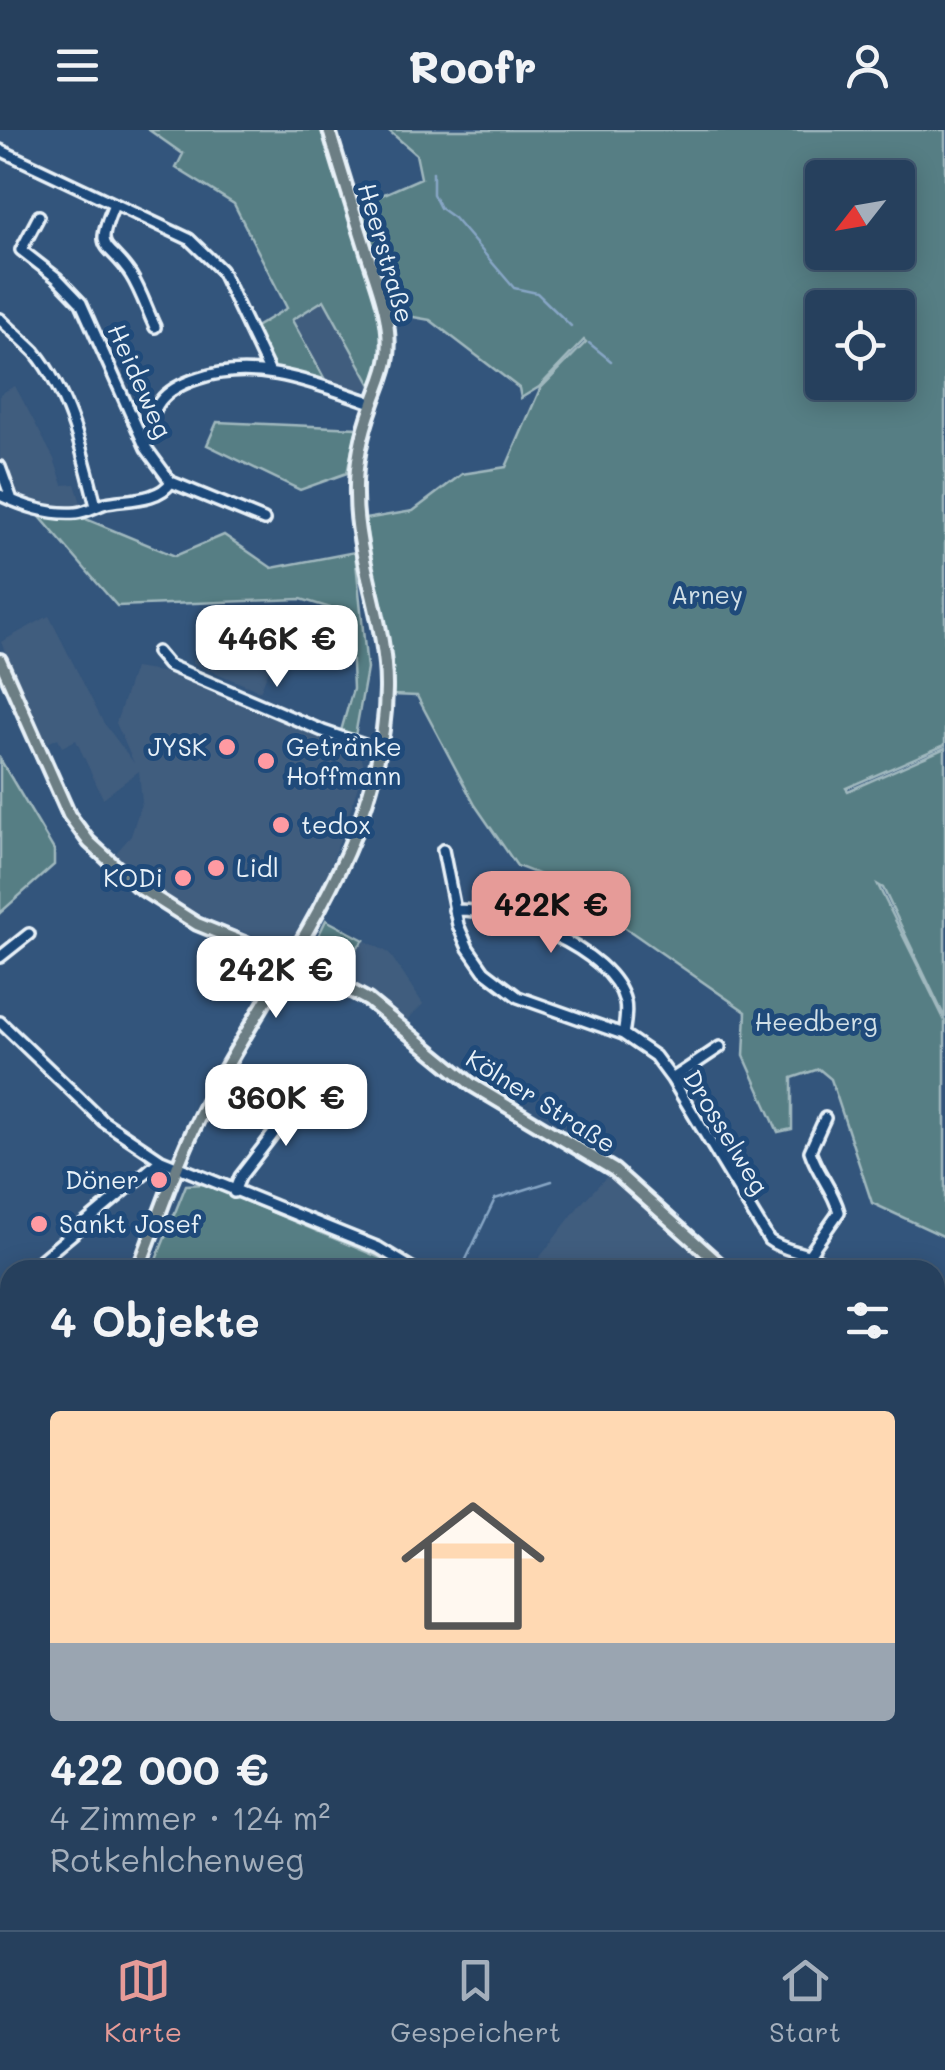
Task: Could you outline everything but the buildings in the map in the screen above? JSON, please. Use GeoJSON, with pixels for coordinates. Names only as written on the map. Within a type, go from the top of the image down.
{"type":"FeatureCollection","features":[{"type":"Feature","properties":{"kind":"main road","name":"Heerstraße"},"geometry":{"type":"LineString","coordinates":[[142,1260],[206,1104],[323,904],[348,850],[378,750],[386,688],[384,659],[356,502],[358,454],[388,362],[390,336],[329,130]]}},
{"type":"Feature","properties":{"kind":"main road","name":"Kölner Straße"},"geometry":{"type":"LineString","coordinates":[[0,660],[69,815],[89,842],[136,886],[197,924],[357,993],[472,1084],[598,1158],[715,1260]]}},
{"type":"Feature","properties":{"kind":"main road"},"geometry":{"type":"LineString","coordinates":[[244,943],[272,988]]}},
{"type":"Feature","properties":{"kind":"street"},"geometry":{"type":"LineString","coordinates":[[0,150],[189,239],[221,270],[269,371]]}},
{"type":"Feature","properties":{"kind":"street"},"geometry":{"type":"LineString","coordinates":[[114,205],[102,231],[107,250],[130,273],[155,327]]}},
{"type":"Feature","properties":{"kind":"street","name":"Heideweg"},"geometry":{"type":"LineString","coordinates":[[39,216],[20,250],[57,278],[81,303],[146,448],[171,482]]}},
{"type":"Feature","properties":{"kind":"street"},"geometry":{"type":"LineString","coordinates":[[0,319],[34,352],[48,374],[83,448],[96,506]]}},
{"type":"Feature","properties":{"kind":"street"},"geometry":{"type":"LineString","coordinates":[[146,448],[154,411],[164,394],[179,384],[222,370],[269,371],[372,403]]}},
{"type":"Feature","properties":{"kind":"street"},"geometry":{"type":"LineString","coordinates":[[0,467],[12,500]]}},
{"type":"Feature","properties":{"kind":"street"},"geometry":{"type":"LineString","coordinates":[[0,495],[28,508],[76,513],[145,497],[164,490],[171,482],[264,520]]}},
{"type":"Feature","properties":{"kind":"street"},"geometry":{"type":"LineString","coordinates":[[158,652],[168,665],[323,731],[378,750]]}},
{"type":"Feature","properties":{"kind":"street","name":"Drosselweg"},"geometry":{"type":"LineString","coordinates":[[443,850],[454,910],[468,948],[484,971],[518,997],[623,1034],[655,1056],[768,1240],[818,1260]]}},
{"type":"Feature","properties":{"kind":"street"},"geometry":{"type":"LineString","coordinates":[[454,910],[475,909],[534,924],[589,957],[616,982],[625,1002],[623,1034]]}},
{"type":"Feature","properties":{"kind":"street"},"geometry":{"type":"LineString","coordinates":[[0,957],[28,934]]}},
{"type":"Feature","properties":{"kind":"street"},"geometry":{"type":"LineString","coordinates":[[0,1022],[103,1121],[160,1160],[379,1248],[399,1260]]}},
{"type":"Feature","properties":{"kind":"street"},"geometry":{"type":"LineString","coordinates":[[672,1078],[720,1048]]}},
{"type":"Feature","properties":{"kind":"street"},"geometry":{"type":"LineString","coordinates":[[234,1192],[240,1176],[277,1129],[330,1100]]}},
{"type":"Feature","properties":{"kind":"street"},"geometry":{"type":"LineString","coordinates":[[808,1256],[839,1212],[834,1193],[810,1151],[825,1118]]}},
{"type":"Feature","properties":{"kind":"street"},"geometry":{"type":"LineString","coordinates":[[42,1260],[160,1160]]}},
{"type":"Feature","properties":{"kind":"shaded area"},"geometry":{"type":"Polygon","coordinates":[[[324,300],[372,387],[356,391],[328,385],[291,319],[324,300]]]}},
{"type":"Feature","properties":{"kind":"shaded area"},"geometry":{"type":"Polygon","coordinates":[[[15,386],[54,459],[63,485],[75,484],[86,519],[27,509],[4,495],[0,482],[0,394],[15,386]]]}},
{"type":"Feature","properties":{"kind":"shaded area"},"geometry":{"type":"Polygon","coordinates":[[[213,609],[261,616],[278,613],[272,643],[279,647],[260,691],[192,663],[213,609]]]}},
{"type":"Feature","properties":{"kind":"shaded area"},"geometry":{"type":"Polygon","coordinates":[[[49,616],[103,722],[134,763],[116,723],[134,668],[168,673],[360,752],[364,767],[329,870],[292,939],[281,946],[209,919],[166,896],[115,854],[131,836],[142,801],[139,771],[103,798],[76,740],[62,747],[58,738],[44,745],[1,642],[49,616]]]}},
{"type":"Feature","properties":{"kind":"shaded area"},"geometry":{"type":"Polygon","coordinates":[[[364,940],[389,953],[423,1004],[407,1020],[335,971],[364,940]]]}},
{"type":"Feature","properties":{"kind":"shaded area"},"geometry":{"type":"Polygon","coordinates":[[[610,1173],[707,1260],[538,1260],[610,1173]]]}},
{"type":"Feature","properties":{"kind":"green space"},"geometry":{"type":"Polygon","coordinates":[[[149,130],[324,130],[381,315],[382,358],[372,387],[324,300],[292,320],[328,385],[272,369],[252,329],[287,308],[234,204],[176,168],[183,154],[149,130]]]}},
{"type":"Feature","properties":{"kind":"green space","name":"Arney"},"geometry":{"type":"Polygon","coordinates":[[[388,130],[945,130],[945,745],[846,788],[848,791],[945,748],[945,1018],[883,888],[878,885],[945,1021],[945,1237],[872,1203],[831,1079],[819,1069],[792,1078],[792,1129],[778,1132],[744,1056],[746,1012],[561,883],[517,866],[475,805],[417,696],[393,695],[365,519],[413,511],[462,474],[506,467],[540,389],[586,342],[539,387],[521,398],[519,388],[430,320],[396,314],[359,205],[421,178],[416,154],[388,130]]]}},
{"type":"Feature","properties":{"kind":"green space"},"geometry":{"type":"Polygon","coordinates":[[[217,422],[357,428],[347,473],[300,490],[207,445],[217,422]]]}},
{"type":"Feature","properties":{"kind":"green space"},"geometry":{"type":"Polygon","coordinates":[[[35,511],[86,519],[175,556],[224,535],[272,568],[355,552],[367,669],[355,736],[341,731],[353,689],[350,614],[301,599],[117,606],[35,511]]]}},
{"type":"Feature","properties":{"kind":"green space"},"geometry":{"type":"Polygon","coordinates":[[[0,759],[54,850],[54,865],[0,913],[0,759]]]}},
{"type":"Feature","properties":{"kind":"green space"},"geometry":{"type":"Polygon","coordinates":[[[326,920],[364,940],[335,971],[317,959],[312,949],[326,920]]]}},
{"type":"Feature","properties":{"kind":"green space"},"geometry":{"type":"Polygon","coordinates":[[[205,1184],[383,1259],[156,1260],[186,1185],[205,1184]]]}},
{"type":"Feature","properties":{"kind":"waterway"},"geometry":{"type":"LineString","coordinates":[[433,172],[433,194],[440,208],[454,218],[514,288],[537,293],[571,326]]}},
{"type":"Feature","properties":{"kind":"waterway"},"geometry":{"type":"LineString","coordinates":[[589,343],[611,361]]}},
{"type":"Feature","properties":{"kind":"waterway"},"geometry":{"type":"LineString","coordinates":[[466,1260],[495,1199],[552,1181]]}},
{"type":"Feature","properties":{"kind":"place","name":"JYSK"},"geometry":{"type":"Point","coordinates":[227,747]}},
{"type":"Feature","properties":{"kind":"place","name":"Getränke Hoffmann"},"geometry":{"type":"Point","coordinates":[266,761]}},
{"type":"Feature","properties":{"kind":"place","name":"tedox"},"geometry":{"type":"Point","coordinates":[281,825]}},
{"type":"Feature","properties":{"kind":"place","name":"Lidl"},"geometry":{"type":"Point","coordinates":[216,868]}},
{"type":"Feature","properties":{"kind":"place","name":"KODi"},"geometry":{"type":"Point","coordinates":[183,878]}},
{"type":"Feature","properties":{"kind":"place","name":"Döner"},"geometry":{"type":"Point","coordinates":[159,1180]}},
{"type":"Feature","properties":{"kind":"place","name":"Sankt Josef"},"geometry":{"type":"Point","coordinates":[39,1224]}},
{"type":"Feature","properties":{"kind":"park label","name":"Heedberg"},"geometry":{"type":"Point","coordinates":[816,1022]}}]}
